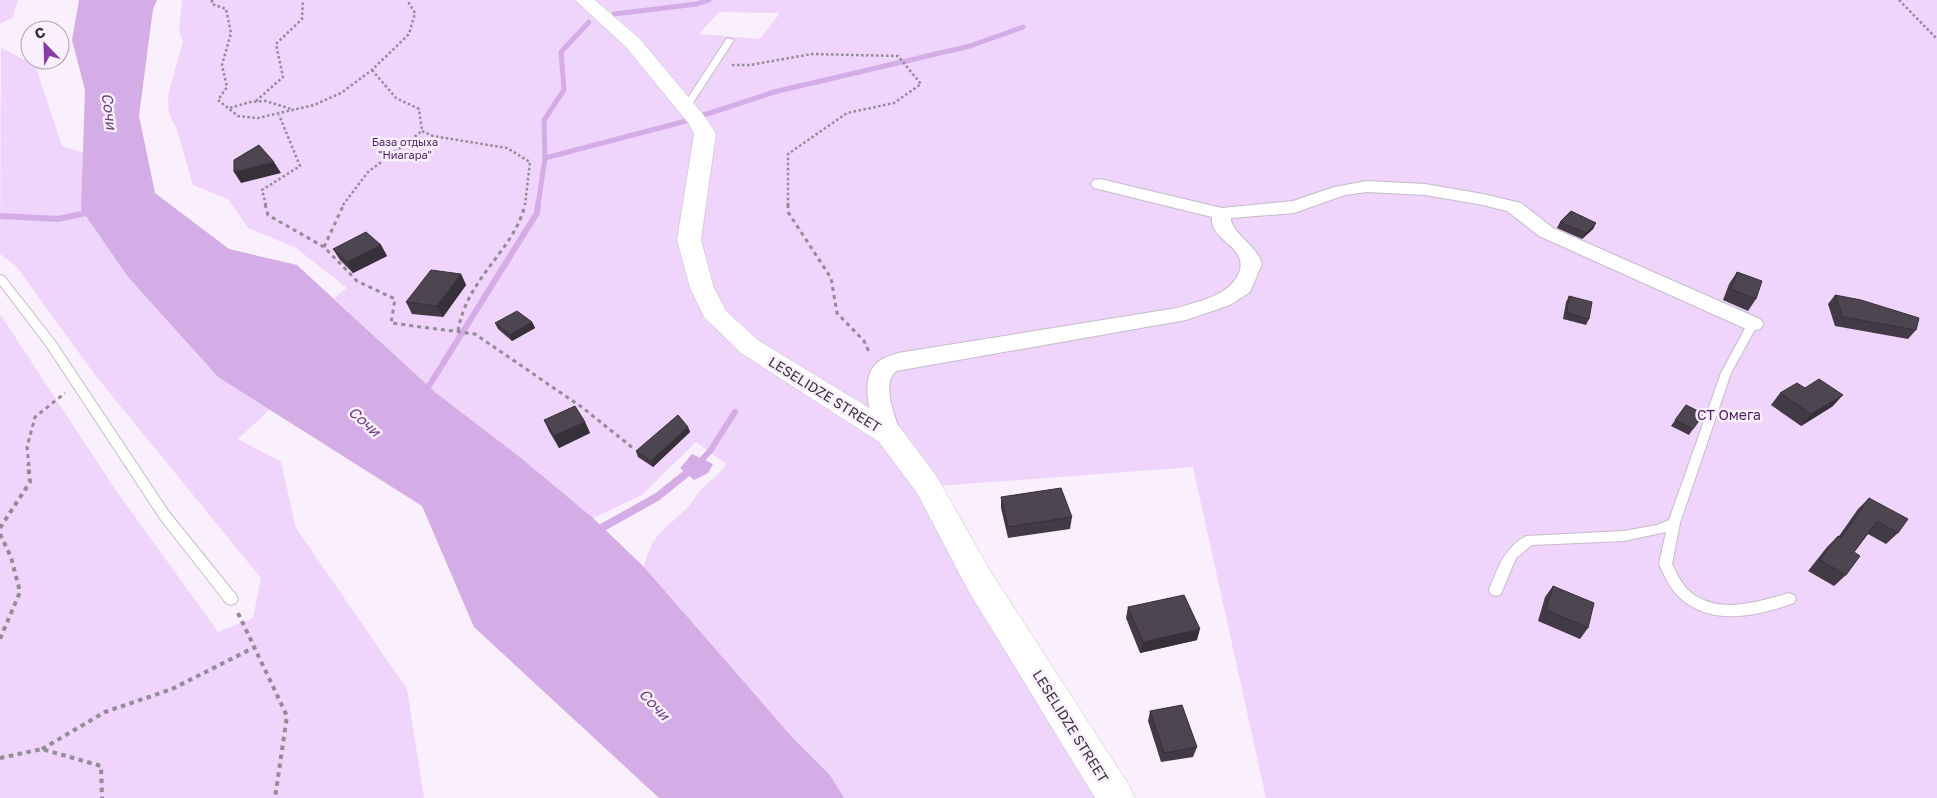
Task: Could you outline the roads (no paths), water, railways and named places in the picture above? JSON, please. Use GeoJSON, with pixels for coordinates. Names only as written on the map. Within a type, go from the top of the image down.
{"type":"FeatureCollection","features":[{"type":"Feature","properties":{"kind":"street","name":"LESELIDZE STREET"},"geometry":{"type":"LineString","coordinates":[[584,0],[633,43],[686,107],[705,134],[689,240],[702,288],[718,317],[750,347],[889,434],[927,485],[980,582],[1116,798]]}},
{"type":"Feature","properties":{"kind":"street"},"geometry":{"type":"LineString","coordinates":[[1100,184],[1222,214],[1240,210],[1266,211],[1294,207],[1346,189],[1375,186],[1426,188],[1502,204],[1514,207],[1546,232],[1753,324]]}},
{"type":"Feature","properties":{"kind":"street"},"geometry":{"type":"LineString","coordinates":[[889,434],[881,410],[879,376],[886,366],[898,362],[1179,314],[1223,300],[1243,287],[1252,264],[1250,255],[1227,232],[1220,222],[1222,214]]}},
{"type":"Feature","properties":{"kind":"lane"},"geometry":{"type":"LineString","coordinates":[[686,107],[730,40]]}},
{"type":"Feature","properties":{"kind":"lane"},"geometry":{"type":"LineString","coordinates":[[0,278],[50,344],[165,516],[231,599]]}},
{"type":"Feature","properties":{"kind":"lane"},"geometry":{"type":"LineString","coordinates":[[1753,324],[1726,373],[1674,523],[1665,564],[1680,589],[1695,602],[1724,611],[1748,611],[1789,599]]}},
{"type":"Feature","properties":{"kind":"lane"},"geometry":{"type":"LineString","coordinates":[[1496,590],[1510,555],[1518,545],[1530,540],[1642,535],[1661,530],[1674,523]]}},
{"type":"Feature","properties":{"kind":"water","name":"Сочи"},"geometry":{"type":"Polygon","coordinates":[[[79,0],[157,0],[153,9],[139,116],[155,193],[229,249],[297,265],[436,393],[521,458],[593,518],[644,567],[793,738],[830,775],[844,798],[659,798],[474,627],[422,506],[218,377],[128,277],[81,209],[85,90],[72,40],[79,0]]]}},
{"type":"Feature","properties":{"kind":"water"},"geometry":{"type":"Polygon","coordinates":[[[692,454],[713,464],[708,473],[694,480],[680,468],[692,454]]]}},
{"type":"Feature","properties":{"kind":"waterway"},"geometry":{"type":"LineString","coordinates":[[614,14],[697,4],[709,0]]}},
{"type":"Feature","properties":{"kind":"waterway"},"geometry":{"type":"LineString","coordinates":[[545,158],[544,120],[564,90],[561,52],[589,22]]}},
{"type":"Feature","properties":{"kind":"waterway"},"geometry":{"type":"LineString","coordinates":[[704,115],[774,92],[970,46],[1023,27]]}},
{"type":"Feature","properties":{"kind":"waterway"},"geometry":{"type":"LineString","coordinates":[[545,158],[686,121]]}},
{"type":"Feature","properties":{"kind":"waterway"},"geometry":{"type":"LineString","coordinates":[[538,205],[545,158]]}},
{"type":"Feature","properties":{"kind":"waterway"},"geometry":{"type":"LineString","coordinates":[[429,386],[537,213],[538,204]]}},
{"type":"Feature","properties":{"kind":"waterway"},"geometry":{"type":"LineString","coordinates":[[0,216],[58,219],[91,212]]}},
{"type":"Feature","properties":{"kind":"waterway"},"geometry":{"type":"LineString","coordinates":[[697,464],[710,451],[735,412]]}},
{"type":"Feature","properties":{"kind":"waterway"},"geometry":{"type":"LineString","coordinates":[[596,531],[657,497],[697,464]]}},
{"type":"Feature","properties":{"kind":"park label","name":"База отдыха \"Ниагара\""},"geometry":{"type":"Point","coordinates":[405,147]}},
{"type":"Feature","properties":{"kind":"park label","name":"СТ Омега"},"geometry":{"type":"Point","coordinates":[1729,414]}}]}
